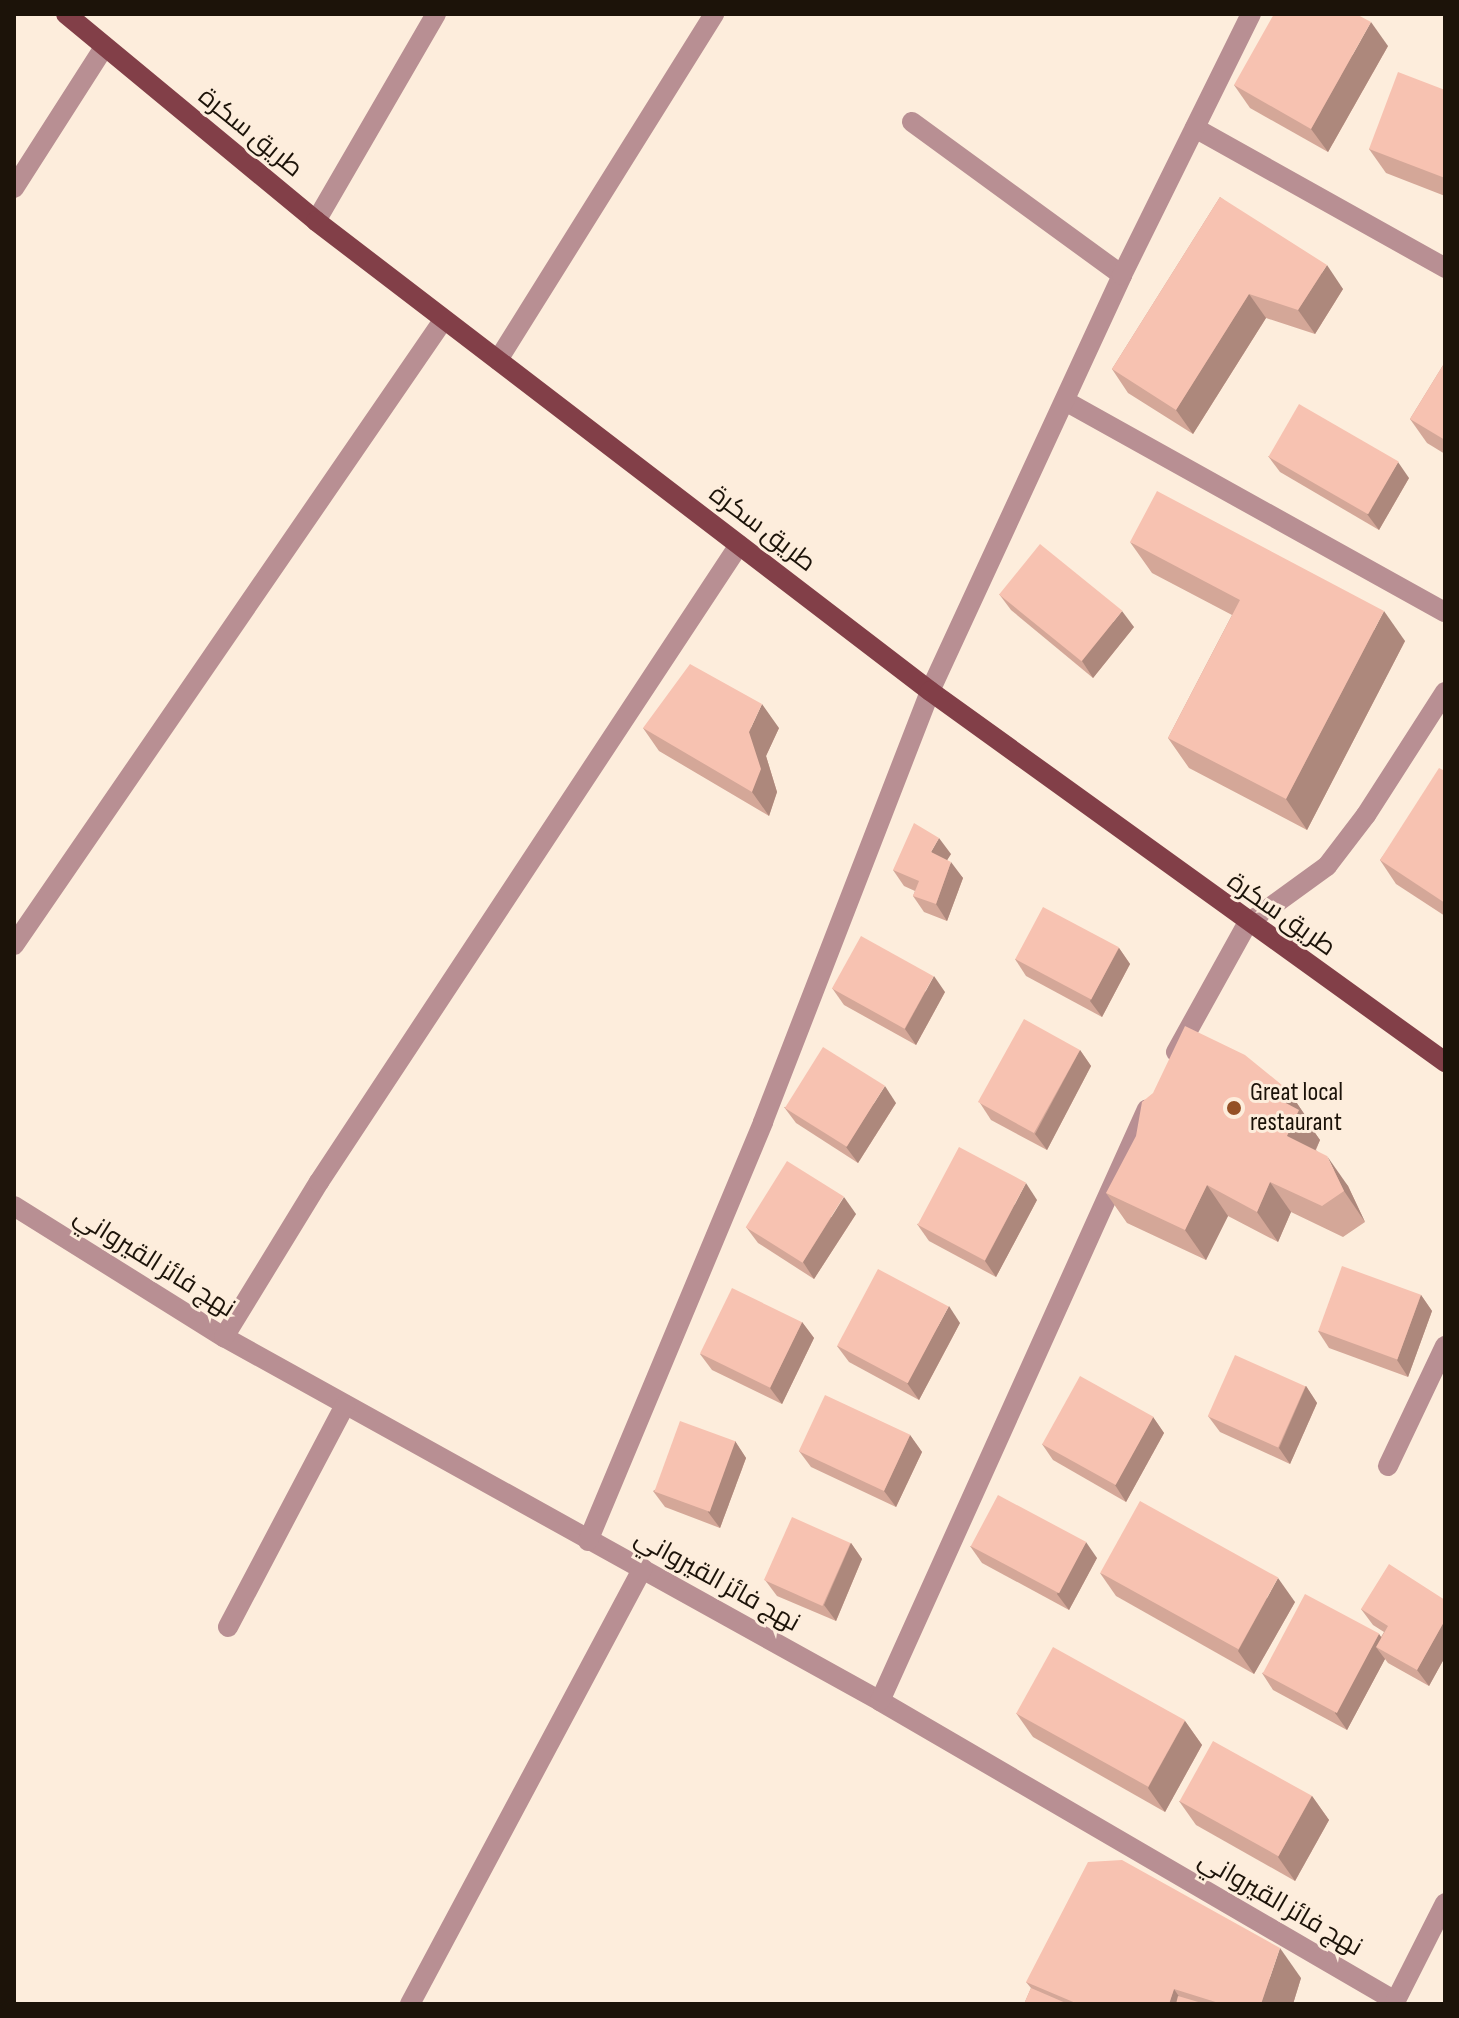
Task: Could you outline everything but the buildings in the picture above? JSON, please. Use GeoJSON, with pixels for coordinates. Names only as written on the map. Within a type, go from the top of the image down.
{"type":"FeatureCollection","features":[{"type":"Feature","properties":{"kind":"main road","name":"طريق سكرة"},"geometry":{"type":"LineString","coordinates":[[66,14],[316,221],[930,691],[1247,924],[1445,1062]]}},
{"type":"Feature","properties":{"kind":"street"},"geometry":{"type":"LineString","coordinates":[[316,221],[436,14]]}},
{"type":"Feature","properties":{"kind":"street"},"geometry":{"type":"LineString","coordinates":[[498,360],[714,14]]}},
{"type":"Feature","properties":{"kind":"street"},"geometry":{"type":"LineString","coordinates":[[588,1541],[763,1122],[930,691],[1067,402],[1122,275],[1251,14]]}},
{"type":"Feature","properties":{"kind":"street"},"geometry":{"type":"LineString","coordinates":[[14,188],[104,47]]}},
{"type":"Feature","properties":{"kind":"street"},"geometry":{"type":"LineString","coordinates":[[912,122],[1122,275]]}},
{"type":"Feature","properties":{"kind":"street"},"geometry":{"type":"LineString","coordinates":[[1195,128],[1445,268]]}},
{"type":"Feature","properties":{"kind":"street"},"geometry":{"type":"LineString","coordinates":[[14,945],[444,319]]}},
{"type":"Feature","properties":{"kind":"street"},"geometry":{"type":"LineString","coordinates":[[1067,402],[1445,612]]}},
{"type":"Feature","properties":{"kind":"street"},"geometry":{"type":"LineString","coordinates":[[224,1337],[319,1182],[739,545]]}},
{"type":"Feature","properties":{"kind":"street"},"geometry":{"type":"LineString","coordinates":[[880,1701],[1163,1075],[1247,924],[1327,866],[1366,815],[1445,692]]}},
{"type":"Feature","properties":{"kind":"street","name":"نهج فائز القيرواني"},"geometry":{"type":"LineString","coordinates":[[14,1206],[224,1337],[880,1701],[1395,2002]]}},
{"type":"Feature","properties":{"kind":"street"},"geometry":{"type":"LineString","coordinates":[[1388,1466],[1445,1346]]}},
{"type":"Feature","properties":{"kind":"street"},"geometry":{"type":"LineString","coordinates":[[228,1627],[345,1405]]}},
{"type":"Feature","properties":{"kind":"street"},"geometry":{"type":"LineString","coordinates":[[410,2004],[643,1568]]}},
{"type":"Feature","properties":{"kind":"street"},"geometry":{"type":"LineString","coordinates":[[1395,2002],[1445,1903]]}},
{"type":"Feature","properties":{"kind":"place","name":"Great local restaurant"},"geometry":{"type":"Point","coordinates":[1234,1108]}}]}
